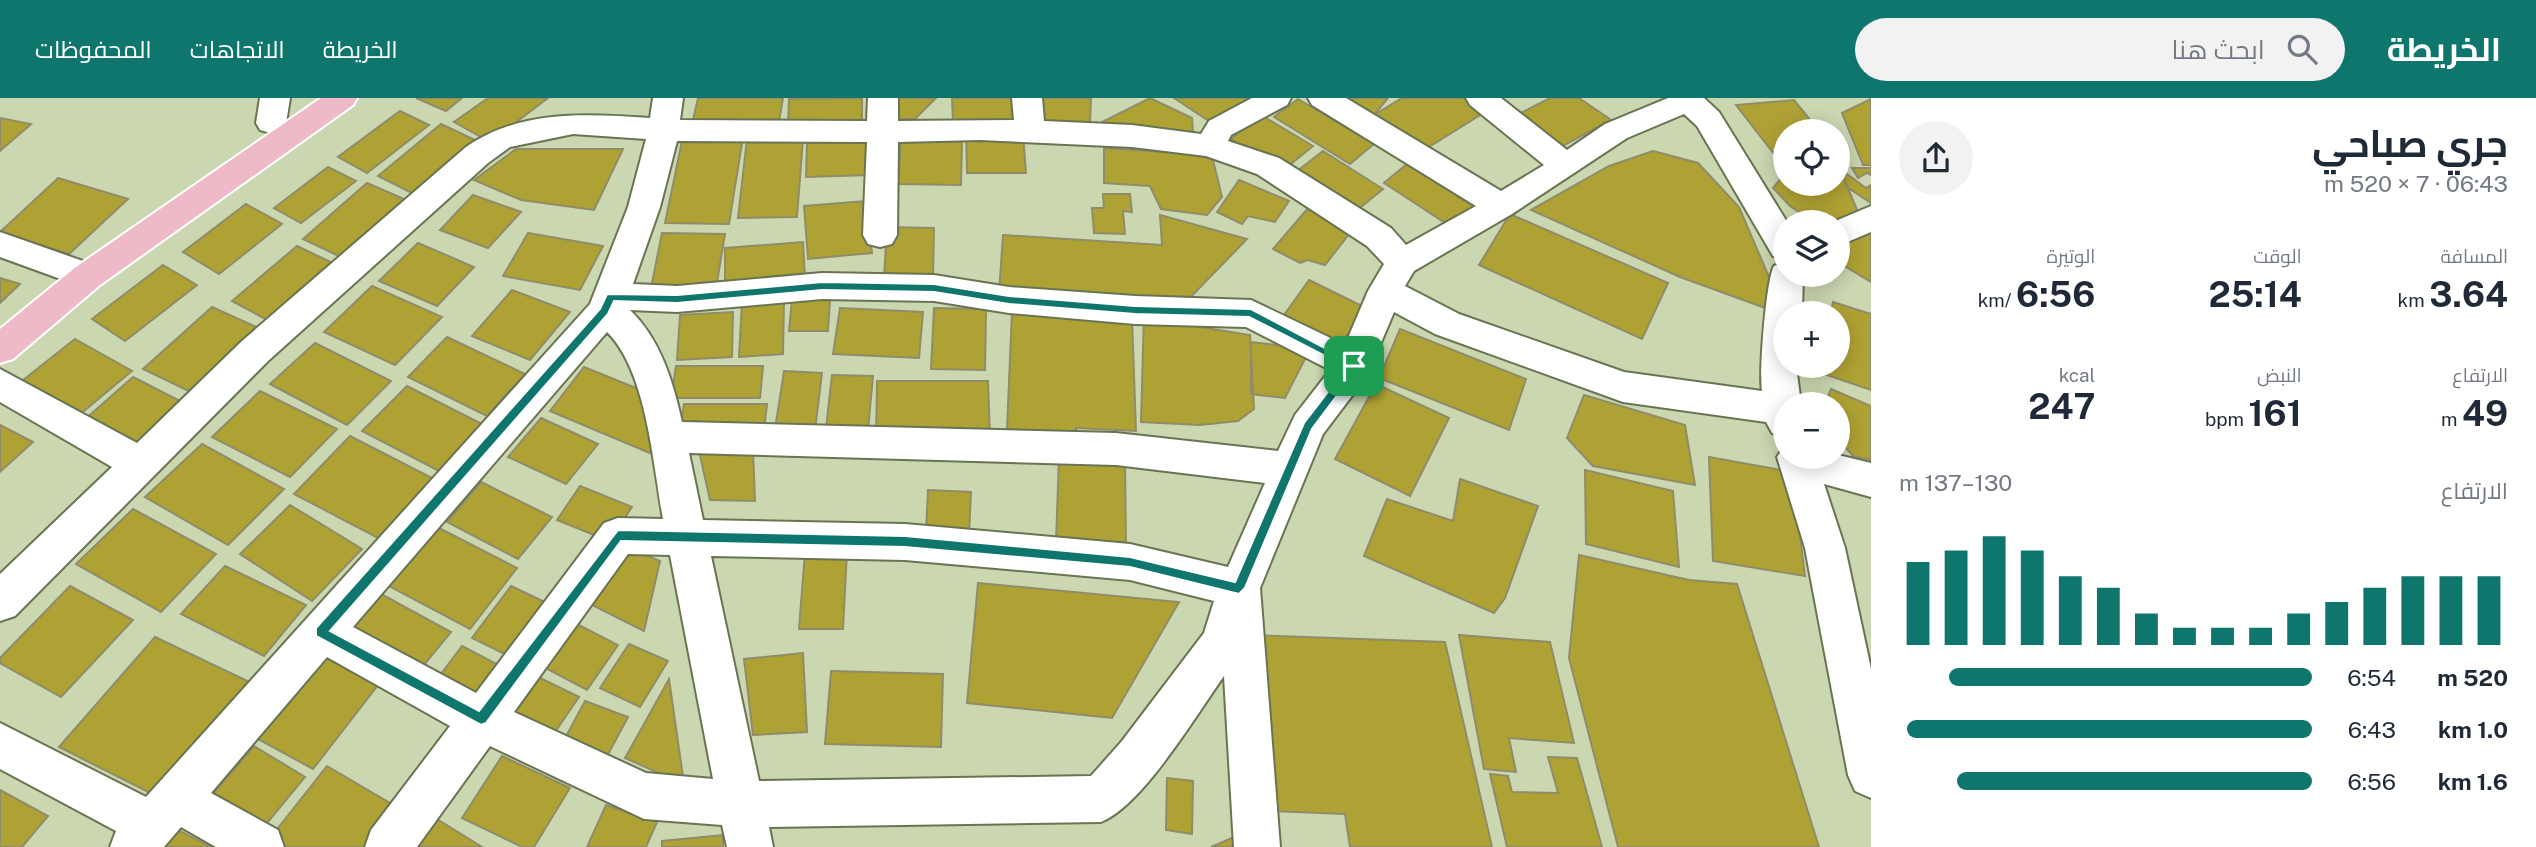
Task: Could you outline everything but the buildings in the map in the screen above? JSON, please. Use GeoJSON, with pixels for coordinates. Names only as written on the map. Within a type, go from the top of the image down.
{"type":"FeatureCollection","features":[{"type":"Feature","properties":{"kind":"main road"},"geometry":{"type":"LineString","coordinates":[[0,349],[74,271],[273,111],[305,98]]}},
{"type":"Feature","properties":{"kind":"main road"},"geometry":{"type":"LineString","coordinates":[[0,316],[342,98]]}},
{"type":"Feature","properties":{"kind":"street"},"geometry":{"type":"LineString","coordinates":[[880,235],[883,98]]}},
{"type":"Feature","properties":{"kind":"street"},"geometry":{"type":"LineString","coordinates":[[1027,98],[1030,130]]}},
{"type":"Feature","properties":{"kind":"street"},"geometry":{"type":"LineString","coordinates":[[1209,146],[1220,128],[1276,98]]}},
{"type":"Feature","properties":{"kind":"street"},"geometry":{"type":"LineString","coordinates":[[1323,98],[1501,206]]}},
{"type":"Feature","properties":{"kind":"street"},"geometry":{"type":"LineString","coordinates":[[1481,98],[1566,166]]}},
{"type":"Feature","properties":{"kind":"street"},"geometry":{"type":"LineString","coordinates":[[321,632],[481,719],[644,796],[744,804],[1101,799],[1138,757],[1223,643],[1239,588],[1308,426],[1354,366],[1394,276],[1616,131],[1687,100],[1709,118],[1773,227]]}},
{"type":"Feature","properties":{"kind":"street"},"geometry":{"type":"LineString","coordinates":[[153,824],[607,304],[639,223],[667,114]]}},
{"type":"Feature","properties":{"kind":"street"},"geometry":{"type":"LineString","coordinates":[[0,602],[255,351],[477,155],[501,138],[573,124],[667,114],[881,132],[1030,130],[1132,136],[1209,146],[1268,166],[1378,237],[1394,276],[1447,324],[1623,387],[1773,413]]}},
{"type":"Feature","properties":{"kind":"street"},"geometry":{"type":"LineString","coordinates":[[1850,228],[1871,218]]}},
{"type":"Feature","properties":{"kind":"street"},"geometry":{"type":"LineString","coordinates":[[0,244],[74,271]]}},
{"type":"Feature","properties":{"kind":"street"},"geometry":{"type":"LineString","coordinates":[[607,304],[822,286],[921,288],[1009,300],[1135,310],[1251,313],[1354,366]]}},
{"type":"Feature","properties":{"kind":"street"},"geometry":{"type":"LineString","coordinates":[[607,304],[645,354],[667,437],[751,847]]}},
{"type":"Feature","properties":{"kind":"street"},"geometry":{"type":"LineString","coordinates":[[0,384],[140,464]]}},
{"type":"Feature","properties":{"kind":"street"},"geometry":{"type":"LineString","coordinates":[[667,437],[1116,449],[1289,469]]}},
{"type":"Feature","properties":{"kind":"street"},"geometry":{"type":"LineString","coordinates":[[1800,469],[1825,548],[1871,775]]}},
{"type":"Feature","properties":{"kind":"street"},"geometry":{"type":"LineString","coordinates":[[1832,469],[1871,480]]}},
{"type":"Feature","properties":{"kind":"street"},"geometry":{"type":"LineString","coordinates":[[388,847],[618,536],[905,542],[1130,562],[1239,588]]}},
{"type":"Feature","properties":{"kind":"street"},"geometry":{"type":"LineString","coordinates":[[1239,588],[1257,847]]}},
{"type":"Feature","properties":{"kind":"street"},"geometry":{"type":"LineString","coordinates":[[0,745],[153,824],[261,847]]}},
{"type":"Feature","properties":{"kind":"route"},"geometry":{"type":"LineString","coordinates":[[822,286],[934,288],[1009,300],[1135,310],[1251,313],[1354,366],[1308,426],[1239,588],[1130,562],[905,542],[618,536],[481,719],[321,632],[604,311],[610,296],[677,299],[822,286]]}}]}
